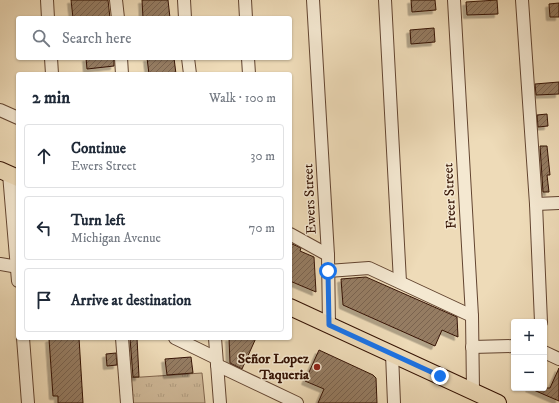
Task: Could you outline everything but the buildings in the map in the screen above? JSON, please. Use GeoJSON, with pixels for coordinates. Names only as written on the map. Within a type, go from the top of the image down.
{"type":"FeatureCollection","features":[{"type":"Feature","properties":{"kind":"main road"},"geometry":{"type":"LineString","coordinates":[[292,308],[498,403]]}},
{"type":"Feature","properties":{"kind":"street"},"geometry":{"type":"LineString","coordinates":[[47,0],[48,16]]}},
{"type":"Feature","properties":{"kind":"street"},"geometry":{"type":"LineString","coordinates":[[116,0],[118,16]]}},
{"type":"Feature","properties":{"kind":"street"},"geometry":{"type":"LineString","coordinates":[[184,0],[185,16]]}},
{"type":"Feature","properties":{"kind":"street"},"geometry":{"type":"LineString","coordinates":[[245,0],[246,16]]}},
{"type":"Feature","properties":{"kind":"street","name":"Ewers Street"},"geometry":{"type":"LineString","coordinates":[[313,0],[328,255],[329,325]]}},
{"type":"Feature","properties":{"kind":"street"},"geometry":{"type":"LineString","coordinates":[[385,0],[400,282]]}},
{"type":"Feature","properties":{"kind":"street","name":"Freer Street"},"geometry":{"type":"LineString","coordinates":[[454,0],[472,316],[472,391]]}},
{"type":"Feature","properties":{"kind":"street"},"geometry":{"type":"LineString","coordinates":[[522,0],[536,204],[541,319]]}},
{"type":"Feature","properties":{"kind":"street"},"geometry":{"type":"LineString","coordinates":[[51,60],[52,72]]}},
{"type":"Feature","properties":{"kind":"street"},"geometry":{"type":"LineString","coordinates":[[121,60],[122,72]]}},
{"type":"Feature","properties":{"kind":"street"},"geometry":{"type":"LineString","coordinates":[[188,60],[190,72]]}},
{"type":"Feature","properties":{"kind":"street"},"geometry":{"type":"LineString","coordinates":[[248,60],[249,72]]}},
{"type":"Feature","properties":{"kind":"street"},"geometry":{"type":"LineString","coordinates":[[0,110],[16,117]]}},
{"type":"Feature","properties":{"kind":"street"},"geometry":{"type":"LineString","coordinates":[[9,174],[16,255]]}},
{"type":"Feature","properties":{"kind":"street"},"geometry":{"type":"LineString","coordinates":[[536,204],[559,203]]}},
{"type":"Feature","properties":{"kind":"street"},"geometry":{"type":"LineString","coordinates":[[292,235],[328,255]]}},
{"type":"Feature","properties":{"kind":"street"},"geometry":{"type":"LineString","coordinates":[[0,264],[16,267]]}},
{"type":"Feature","properties":{"kind":"street"},"geometry":{"type":"LineString","coordinates":[[328,271],[369,268],[472,316]]}},
{"type":"Feature","properties":{"kind":"street"},"geometry":{"type":"LineString","coordinates":[[23,340],[28,403]]}},
{"type":"Feature","properties":{"kind":"street"},"geometry":{"type":"LineString","coordinates":[[122,340],[127,403]]}},
{"type":"Feature","properties":{"kind":"street"},"geometry":{"type":"LineString","coordinates":[[179,340],[297,403]]}},
{"type":"Feature","properties":{"kind":"street"},"geometry":{"type":"LineString","coordinates":[[215,340],[220,403]]}},
{"type":"Feature","properties":{"kind":"street"},"geometry":{"type":"LineString","coordinates":[[472,347],[511,346]]}},
{"type":"Feature","properties":{"kind":"street"},"geometry":{"type":"LineString","coordinates":[[547,353],[559,359]]}},
{"type":"Feature","properties":{"kind":"street"},"geometry":{"type":"LineString","coordinates":[[392,354],[394,403]]}},
{"type":"Feature","properties":{"kind":"green space"},"geometry":{"type":"Polygon","coordinates":[[[202,373],[205,403],[129,403],[127,378],[202,373]]]}},
{"type":"Feature","properties":{"kind":"place","name":"Señor Lopez Taqueria"},"geometry":{"type":"Point","coordinates":[317,367]}},
{"type":"Feature","properties":{"kind":"route"},"geometry":{"type":"LineString","coordinates":[[328,271],[330,300],[329,325],[440,376]]}}]}
